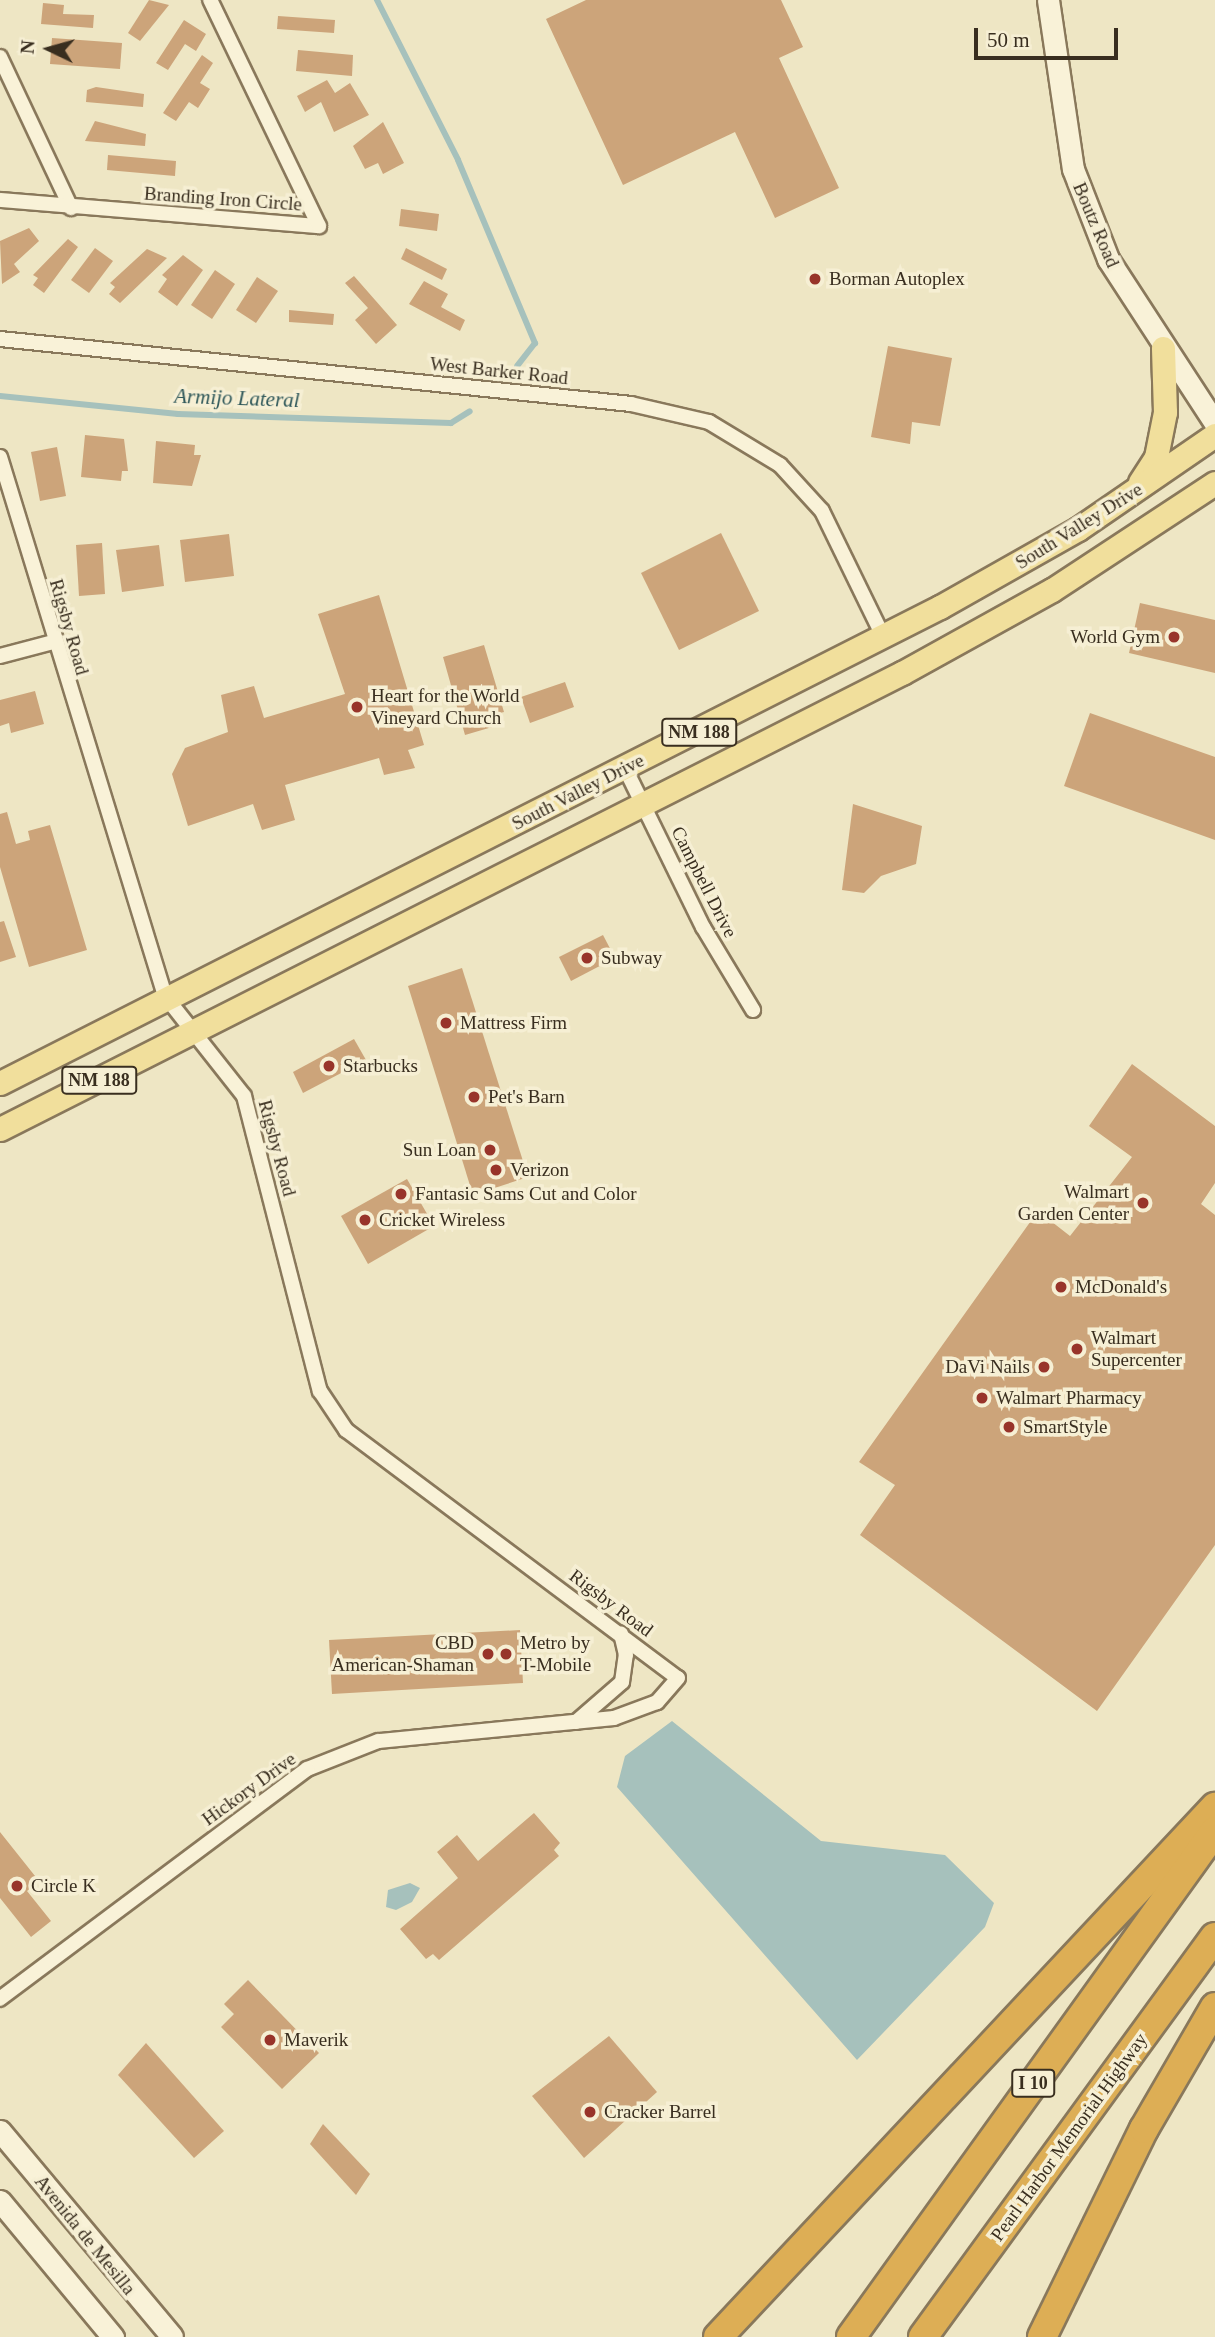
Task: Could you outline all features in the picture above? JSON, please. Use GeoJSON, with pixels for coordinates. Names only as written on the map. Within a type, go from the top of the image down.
{"type":"FeatureCollection","features":[{"type":"Feature","properties":{"kind":"highway"},"geometry":{"type":"LineString","coordinates":[[718,2337],[1215,1807]]}},
{"type":"Feature","properties":{"kind":"highway","name":"I 10"},"geometry":{"type":"LineString","coordinates":[[852,2337],[1215,1831]]}},
{"type":"Feature","properties":{"kind":"highway","name":"Pearl Harbor Memorial Highway"},"geometry":{"type":"LineString","coordinates":[[923,2337],[1215,1937]]}},
{"type":"Feature","properties":{"kind":"highway"},"geometry":{"type":"LineString","coordinates":[[1042,2337],[1144,2129],[1215,2007]]}},
{"type":"Feature","properties":{"kind":"main road","name":"Boutz Road"},"geometry":{"type":"LineString","coordinates":[[1048,0],[1073,169],[1108,259],[1163,348],[1215,422]]}},
{"type":"Feature","properties":{"kind":"main road"},"geometry":{"type":"LineString","coordinates":[[1134,492],[1156,457],[1165,412],[1163,348]]}},
{"type":"Feature","properties":{"kind":"main road","name":"South Valley Drive"},"geometry":{"type":"LineString","coordinates":[[0,1083],[165,996],[625,768],[1033,557],[1134,492],[1215,435]]}},
{"type":"Feature","properties":{"kind":"main road","name":"South Valley Drive"},"geometry":{"type":"LineString","coordinates":[[0,1129],[198,1031],[1016,611],[1215,482]]}},
{"type":"Feature","properties":{"kind":"main road","name":"Avenida de Mesilla"},"geometry":{"type":"LineString","coordinates":[[0,2131],[172,2337]]}},
{"type":"Feature","properties":{"kind":"main road"},"geometry":{"type":"LineString","coordinates":[[0,2201],[113,2337]]}},
{"type":"Feature","properties":{"kind":"street","name":"Branding Iron Circle"},"geometry":{"type":"LineString","coordinates":[[0,200],[71,208],[319,226],[210,0]]}},
{"type":"Feature","properties":{"kind":"street"},"geometry":{"type":"LineString","coordinates":[[0,57],[71,208]]}},
{"type":"Feature","properties":{"kind":"street","name":"West Barker Road"},"geometry":{"type":"LineString","coordinates":[[0,339],[631,404],[709,422],[780,465],[822,511],[883,636]]}},
{"type":"Feature","properties":{"kind":"street","name":"Rigsby Road"},"geometry":{"type":"LineString","coordinates":[[0,457],[54,642],[165,996],[198,1031],[244,1096],[320,1391],[346,1430],[678,1678]]}},
{"type":"Feature","properties":{"kind":"street"},"geometry":{"type":"LineString","coordinates":[[0,656],[54,642]]}},
{"type":"Feature","properties":{"kind":"street","name":"Campbell Drive"},"geometry":{"type":"LineString","coordinates":[[625,768],[703,927],[753,1010]]}},
{"type":"Feature","properties":{"kind":"street"},"geometry":{"type":"LineString","coordinates":[[573,1724],[622,1682],[626,1655],[621,1634]]}},
{"type":"Feature","properties":{"kind":"street","name":"Hickory Drive"},"geometry":{"type":"LineString","coordinates":[[0,1999],[307,1769],[378,1741],[573,1724],[657,1702],[678,1678]]}},
{"type":"Feature","properties":{"kind":"water"},"geometry":{"type":"Polygon","coordinates":[[[672,1721],[821,1841],[945,1855],[994,1903],[985,1927],[857,2060],[617,1787],[625,1756],[672,1721]]]}},
{"type":"Feature","properties":{"kind":"water"},"geometry":{"type":"Polygon","coordinates":[[[410,1883],[420,1888],[412,1902],[396,1910],[386,1907],[388,1890],[410,1883]]]}},
{"type":"Feature","properties":{"kind":"building"},"geometry":{"type":"Polygon","coordinates":[[[149,0],[169,5],[140,41],[128,33],[149,0]]]}},
{"type":"Feature","properties":{"kind":"building"},"geometry":{"type":"Polygon","coordinates":[[[586,0],[781,0],[803,47],[779,58],[839,188],[775,218],[735,132],[623,185],[546,19],[586,0]]]}},
{"type":"Feature","properties":{"kind":"building"},"geometry":{"type":"Polygon","coordinates":[[[43,3],[64,5],[63,14],[94,15],[93,28],[41,24],[43,3]]]}},
{"type":"Feature","properties":{"kind":"building"},"geometry":{"type":"Polygon","coordinates":[[[278,16],[335,20],[334,33],[277,29],[278,16]]]}},
{"type":"Feature","properties":{"kind":"building"},"geometry":{"type":"Polygon","coordinates":[[[184,20],[206,34],[196,51],[185,44],[168,70],[156,63],[184,20]]]}},
{"type":"Feature","properties":{"kind":"building"},"geometry":{"type":"Polygon","coordinates":[[[52,38],[122,43],[120,69],[50,64],[52,38]]]}},
{"type":"Feature","properties":{"kind":"building"},"geometry":{"type":"Polygon","coordinates":[[[298,50],[353,55],[352,76],[296,71],[298,50]]]}},
{"type":"Feature","properties":{"kind":"building"},"geometry":{"type":"Polygon","coordinates":[[[202,55],[213,63],[200,83],[210,89],[198,108],[189,102],[176,121],[163,113],[202,55]]]}},
{"type":"Feature","properties":{"kind":"building"},"geometry":{"type":"Polygon","coordinates":[[[327,80],[335,93],[350,83],[369,115],[334,132],[321,102],[305,112],[297,96],[327,80]]]}},
{"type":"Feature","properties":{"kind":"building"},"geometry":{"type":"Polygon","coordinates":[[[96,87],[144,94],[143,107],[86,102],[87,90],[96,87]]]}},
{"type":"Feature","properties":{"kind":"building"},"geometry":{"type":"Polygon","coordinates":[[[95,121],[146,134],[145,146],[85,141],[95,121]]]}},
{"type":"Feature","properties":{"kind":"building"},"geometry":{"type":"Polygon","coordinates":[[[383,122],[404,163],[383,174],[378,163],[365,169],[353,146],[383,122]]]}},
{"type":"Feature","properties":{"kind":"building"},"geometry":{"type":"Polygon","coordinates":[[[108,155],[176,161],[175,176],[107,170],[108,155]]]}},
{"type":"Feature","properties":{"kind":"building"},"geometry":{"type":"Polygon","coordinates":[[[401,209],[439,214],[437,231],[399,226],[401,209]]]}},
{"type":"Feature","properties":{"kind":"building"},"geometry":{"type":"Polygon","coordinates":[[[29,228],[39,241],[14,264],[20,272],[2,284],[0,241],[29,228]]]}},
{"type":"Feature","properties":{"kind":"building"},"geometry":{"type":"Polygon","coordinates":[[[68,239],[78,247],[44,293],[33,285],[38,278],[33,275],[68,239]]]}},
{"type":"Feature","properties":{"kind":"building"},"geometry":{"type":"Polygon","coordinates":[[[95,248],[113,261],[89,293],[71,280],[95,248]]]}},
{"type":"Feature","properties":{"kind":"building"},"geometry":{"type":"Polygon","coordinates":[[[406,248],[447,269],[442,280],[401,259],[406,248]]]}},
{"type":"Feature","properties":{"kind":"building"},"geometry":{"type":"Polygon","coordinates":[[[147,249],[167,258],[120,303],[109,294],[115,287],[110,283],[147,249]]]}},
{"type":"Feature","properties":{"kind":"building"},"geometry":{"type":"Polygon","coordinates":[[[183,255],[203,270],[177,306],[158,292],[167,279],[162,275],[183,255]]]}},
{"type":"Feature","properties":{"kind":"building"},"geometry":{"type":"Polygon","coordinates":[[[215,270],[235,284],[212,319],[191,305],[215,270]]]}},
{"type":"Feature","properties":{"kind":"building"},"geometry":{"type":"Polygon","coordinates":[[[354,276],[397,325],[376,344],[355,320],[368,308],[345,283],[354,276]]]}},
{"type":"Feature","properties":{"kind":"building"},"geometry":{"type":"Polygon","coordinates":[[[257,277],[278,291],[256,323],[236,310],[257,277]]]}},
{"type":"Feature","properties":{"kind":"building"},"geometry":{"type":"Polygon","coordinates":[[[424,281],[448,294],[441,307],[465,320],[460,331],[409,304],[424,281]]]}},
{"type":"Feature","properties":{"kind":"building"},"geometry":{"type":"Polygon","coordinates":[[[289,310],[334,314],[333,325],[289,322],[289,310]]]}},
{"type":"Feature","properties":{"kind":"building"},"geometry":{"type":"Polygon","coordinates":[[[888,346],[952,358],[940,426],[912,422],[910,444],[871,437],[888,346]]]}},
{"type":"Feature","properties":{"kind":"building"},"geometry":{"type":"Polygon","coordinates":[[[85,435],[124,439],[128,471],[122,471],[121,481],[81,477],[85,435]]]}},
{"type":"Feature","properties":{"kind":"building"},"geometry":{"type":"Polygon","coordinates":[[[156,441],[195,445],[194,455],[201,455],[192,486],[153,483],[156,441]]]}},
{"type":"Feature","properties":{"kind":"building"},"geometry":{"type":"Polygon","coordinates":[[[57,447],[66,496],[40,501],[31,452],[57,447]]]}},
{"type":"Feature","properties":{"kind":"building"},"geometry":{"type":"Polygon","coordinates":[[[721,533],[759,611],[679,650],[641,573],[721,533]]]}},
{"type":"Feature","properties":{"kind":"building"},"geometry":{"type":"Polygon","coordinates":[[[229,534],[234,576],[185,582],[180,540],[229,534]]]}},
{"type":"Feature","properties":{"kind":"building"},"geometry":{"type":"Polygon","coordinates":[[[102,543],[105,594],[79,596],[76,545],[102,543]]]}},
{"type":"Feature","properties":{"kind":"building"},"geometry":{"type":"Polygon","coordinates":[[[159,545],[164,586],[122,592],[116,550],[159,545]]]}},
{"type":"Feature","properties":{"kind":"building","name":"Heart for the World Vineyard Church"},"geometry":{"type":"Polygon","coordinates":[[[379,595],[424,745],[408,750],[415,768],[384,775],[379,758],[285,785],[295,820],[262,830],[253,804],[188,826],[172,774],[185,748],[228,732],[221,695],[254,686],[264,718],[345,694],[318,614],[379,595]]]}},
{"type":"Feature","properties":{"kind":"building","name":"World Gym"},"geometry":{"type":"Polygon","coordinates":[[[1140,603],[1215,620],[1215,673],[1129,653],[1140,603]]]}},
{"type":"Feature","properties":{"kind":"building"},"geometry":{"type":"Polygon","coordinates":[[[484,645],[504,712],[495,714],[499,725],[465,735],[443,657],[484,645]]]}},
{"type":"Feature","properties":{"kind":"building"},"geometry":{"type":"Polygon","coordinates":[[[565,682],[574,707],[530,723],[521,697],[565,682]]]}},
{"type":"Feature","properties":{"kind":"building"},"geometry":{"type":"Polygon","coordinates":[[[35,691],[44,724],[11,733],[9,723],[0,726],[0,700],[35,691]]]}},
{"type":"Feature","properties":{"kind":"building"},"geometry":{"type":"Polygon","coordinates":[[[1090,713],[1215,757],[1215,840],[1064,786],[1090,713]]]}},
{"type":"Feature","properties":{"kind":"building"},"geometry":{"type":"Polygon","coordinates":[[[853,804],[922,826],[916,864],[881,876],[864,893],[842,890],[853,804]]]}},
{"type":"Feature","properties":{"kind":"building"},"geometry":{"type":"Polygon","coordinates":[[[7,812],[16,844],[30,840],[28,831],[50,825],[87,950],[29,967],[0,867],[0,814],[7,812]]]}},
{"type":"Feature","properties":{"kind":"building"},"geometry":{"type":"Polygon","coordinates":[[[4,921],[16,957],[0,962],[0,922],[4,921]]]}},
{"type":"Feature","properties":{"kind":"building","name":"Subway"},"geometry":{"type":"Polygon","coordinates":[[[603,935],[615,958],[571,981],[559,957],[603,935]]]}},
{"type":"Feature","properties":{"kind":"building"},"geometry":{"type":"Polygon","coordinates":[[[462,968],[528,1177],[473,1195],[408,986],[462,968]]]}},
{"type":"Feature","properties":{"kind":"building","name":"Starbucks"},"geometry":{"type":"Polygon","coordinates":[[[354,1039],[366,1060],[303,1093],[293,1072],[354,1039]]]}},
{"type":"Feature","properties":{"kind":"building","name":"Walmart Supercenter"},"geometry":{"type":"Polygon","coordinates":[[[1132,1064],[1215,1126],[1215,1183],[1201,1204],[1215,1215],[1215,1545],[1097,1711],[860,1535],[895,1485],[859,1462],[1038,1211],[1070,1236],[1132,1157],[1089,1126],[1132,1064]]]}},
{"type":"Feature","properties":{"kind":"building"},"geometry":{"type":"Polygon","coordinates":[[[407,1179],[434,1226],[368,1264],[341,1216],[407,1179]]]}},
{"type":"Feature","properties":{"kind":"building"},"geometry":{"type":"Polygon","coordinates":[[[520,1630],[523,1683],[332,1694],[329,1640],[520,1630]]]}},
{"type":"Feature","properties":{"kind":"building"},"geometry":{"type":"Polygon","coordinates":[[[534,1813],[560,1843],[554,1850],[559,1856],[439,1960],[433,1954],[426,1959],[400,1929],[458,1878],[437,1852],[457,1835],[478,1861],[534,1813]]]}},
{"type":"Feature","properties":{"kind":"building","name":"Circle K"},"geometry":{"type":"Polygon","coordinates":[[[0,1832],[39,1881],[27,1891],[51,1921],[31,1937],[0,1898],[0,1832]]]}},
{"type":"Feature","properties":{"kind":"building","name":"Maverik"},"geometry":{"type":"Polygon","coordinates":[[[248,1980],[319,2053],[282,2089],[221,2027],[234,2014],[224,2004],[248,1980]]]}},
{"type":"Feature","properties":{"kind":"building","name":"Cracker Barrel"},"geometry":{"type":"Polygon","coordinates":[[[609,2036],[657,2092],[584,2158],[532,2096],[609,2036]]]}},
{"type":"Feature","properties":{"kind":"building"},"geometry":{"type":"Polygon","coordinates":[[[146,2043],[224,2131],[194,2158],[118,2075],[146,2043]]]}},
{"type":"Feature","properties":{"kind":"building"},"geometry":{"type":"Polygon","coordinates":[[[323,2124],[370,2174],[356,2195],[310,2144],[323,2124]]]}},
{"type":"Feature","properties":{"kind":"waterway","name":"Armijo Lateral"},"geometry":{"type":"LineString","coordinates":[[377,0],[458,160],[535,343],[517,366]]}},
{"type":"Feature","properties":{"kind":"waterway","name":"Armijo Lateral"},"geometry":{"type":"LineString","coordinates":[[0,396],[178,414],[451,423],[470,411]]}},
{"type":"Feature","properties":{"kind":"place","name":"Borman Autoplex"},"geometry":{"type":"Point","coordinates":[815,279]}},
{"type":"Feature","properties":{"kind":"place","name":"World Gym"},"geometry":{"type":"Point","coordinates":[1174,637]}},
{"type":"Feature","properties":{"kind":"place","name":"Heart for the World Vineyard Church"},"geometry":{"type":"Point","coordinates":[357,707]}},
{"type":"Feature","properties":{"kind":"place","name":"Subway"},"geometry":{"type":"Point","coordinates":[587,958]}},
{"type":"Feature","properties":{"kind":"place","name":"Mattress Firm"},"geometry":{"type":"Point","coordinates":[446,1023]}},
{"type":"Feature","properties":{"kind":"place","name":"Starbucks"},"geometry":{"type":"Point","coordinates":[329,1066]}},
{"type":"Feature","properties":{"kind":"place","name":"Pet's Barn"},"geometry":{"type":"Point","coordinates":[474,1097]}},
{"type":"Feature","properties":{"kind":"place","name":"Sun Loan"},"geometry":{"type":"Point","coordinates":[490,1150]}},
{"type":"Feature","properties":{"kind":"place","name":"Verizon"},"geometry":{"type":"Point","coordinates":[496,1170]}},
{"type":"Feature","properties":{"kind":"place","name":"Fantasic Sams Cut and Color"},"geometry":{"type":"Point","coordinates":[401,1194]}},
{"type":"Feature","properties":{"kind":"place","name":"Walmart Garden Center"},"geometry":{"type":"Point","coordinates":[1143,1203]}},
{"type":"Feature","properties":{"kind":"place","name":"Cricket Wireless"},"geometry":{"type":"Point","coordinates":[365,1220]}},
{"type":"Feature","properties":{"kind":"place","name":"McDonald's"},"geometry":{"type":"Point","coordinates":[1061,1287]}},
{"type":"Feature","properties":{"kind":"place","name":"Walmart Supercenter"},"geometry":{"type":"Point","coordinates":[1077,1349]}},
{"type":"Feature","properties":{"kind":"place","name":"DaVi Nails"},"geometry":{"type":"Point","coordinates":[1044,1367]}},
{"type":"Feature","properties":{"kind":"place","name":"Walmart Pharmacy"},"geometry":{"type":"Point","coordinates":[982,1398]}},
{"type":"Feature","properties":{"kind":"place","name":"SmartStyle"},"geometry":{"type":"Point","coordinates":[1009,1427]}},
{"type":"Feature","properties":{"kind":"place","name":"CBD American-Shaman"},"geometry":{"type":"Point","coordinates":[488,1654]}},
{"type":"Feature","properties":{"kind":"place","name":"Metro by T-Mobile"},"geometry":{"type":"Point","coordinates":[506,1654]}},
{"type":"Feature","properties":{"kind":"place","name":"Circle K"},"geometry":{"type":"Point","coordinates":[17,1886]}},
{"type":"Feature","properties":{"kind":"place","name":"Maverik"},"geometry":{"type":"Point","coordinates":[270,2040]}},
{"type":"Feature","properties":{"kind":"place","name":"Cracker Barrel"},"geometry":{"type":"Point","coordinates":[590,2112]}}]}
